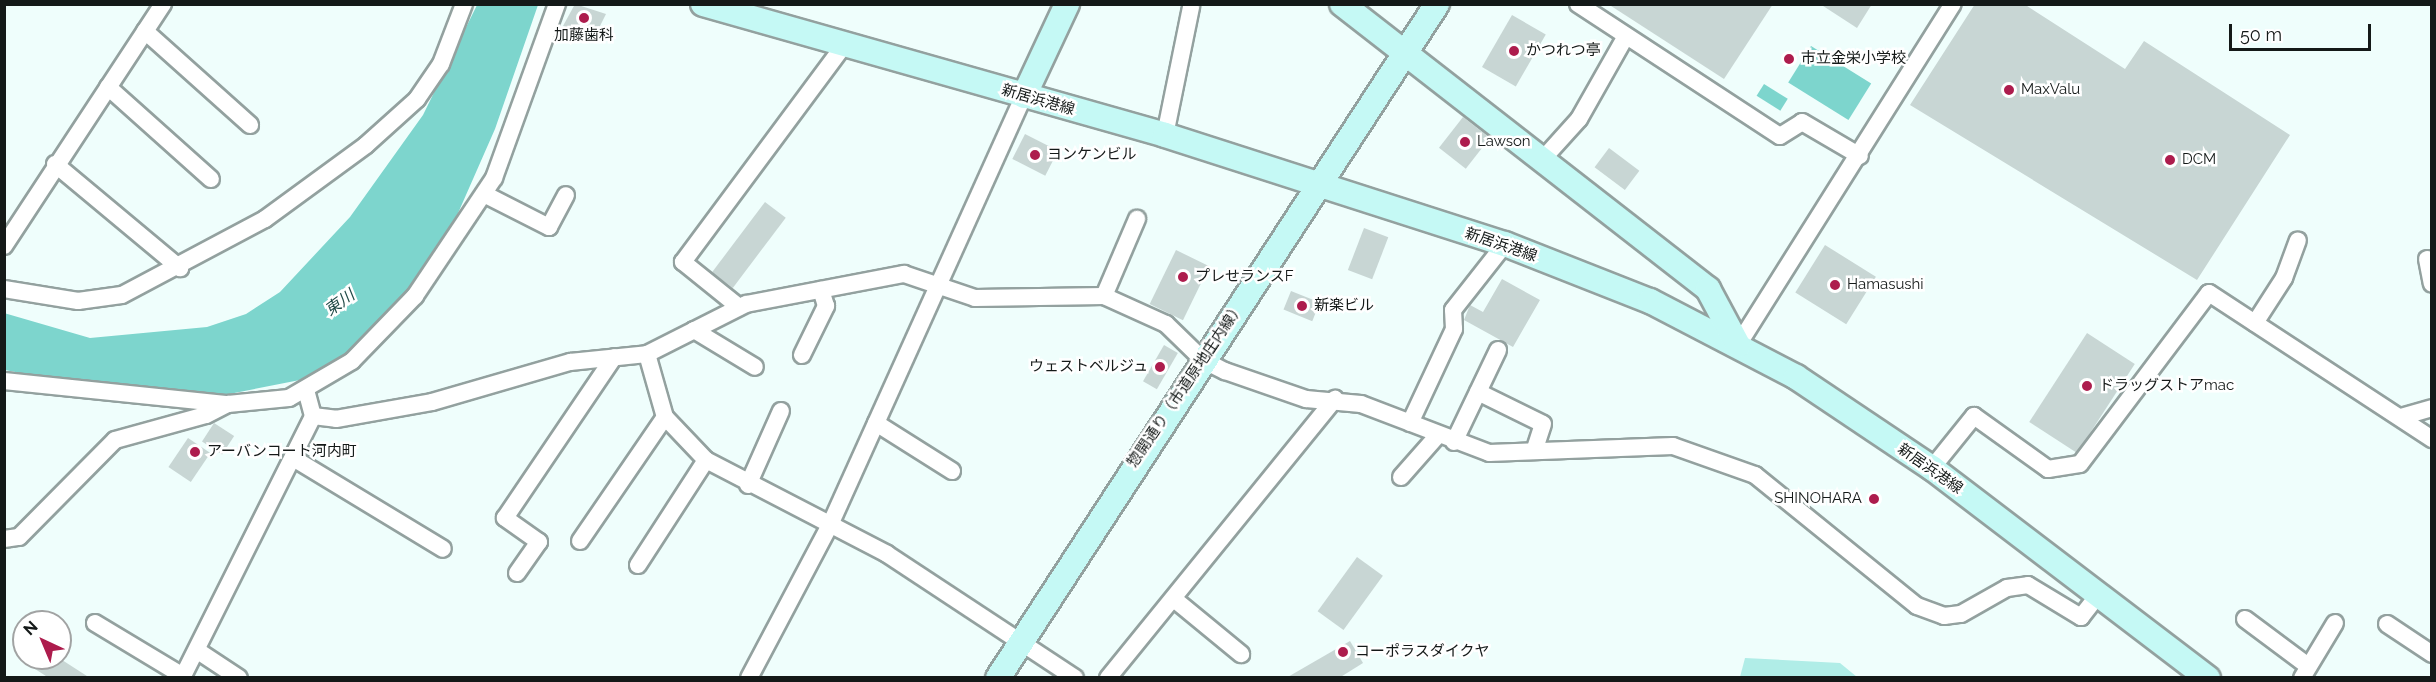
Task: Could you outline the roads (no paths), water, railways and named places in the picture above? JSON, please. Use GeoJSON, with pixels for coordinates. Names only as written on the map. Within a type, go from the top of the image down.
{"type":"FeatureCollection","features":[{"type":"Feature","properties":{"kind":"main road","name":"新居浜港線"},"geometry":{"type":"LineString","coordinates":[[703,4],[1165,135],[1505,244],[1650,301],[1796,376],[1932,468],[2208,678]]}},
{"type":"Feature","properties":{"kind":"main road"},"geometry":{"type":"LineString","coordinates":[[1024,96],[1067,4]]}},
{"type":"Feature","properties":{"kind":"main road"},"geometry":{"type":"LineString","coordinates":[[1342,4],[1708,289],[1738,345]]}},
{"type":"Feature","properties":{"kind":"main road","name":"惣開通り（市道原地庄内線）"},"geometry":{"type":"LineString","coordinates":[[998,678],[1203,360],[1406,56],[1437,4]]}},
{"type":"Feature","properties":{"kind":"street"},"geometry":{"type":"LineString","coordinates":[[4,246],[55,165],[163,4]]}},
{"type":"Feature","properties":{"kind":"street"},"geometry":{"type":"LineString","coordinates":[[4,289],[78,301],[122,295],[180,268],[265,219],[393,124],[441,64],[464,4]]}},
{"type":"Feature","properties":{"kind":"street"},"geometry":{"type":"LineString","coordinates":[[4,381],[228,404],[289,398],[306,389],[385,333],[484,194],[557,4]]}},
{"type":"Feature","properties":{"kind":"street"},"geometry":{"type":"LineString","coordinates":[[1578,4],[1780,136],[1802,122],[1860,156]]}},
{"type":"Feature","properties":{"kind":"street"},"geometry":{"type":"LineString","coordinates":[[1738,345],[1860,156],[1953,4]]}},
{"type":"Feature","properties":{"kind":"street"},"geometry":{"type":"LineString","coordinates":[[1165,135],[1191,6]]}},
{"type":"Feature","properties":{"kind":"street"},"geometry":{"type":"LineString","coordinates":[[145,32],[250,125]]}},
{"type":"Feature","properties":{"kind":"street"},"geometry":{"type":"LineString","coordinates":[[1542,160],[1579,119],[1626,36]]}},
{"type":"Feature","properties":{"kind":"street"},"geometry":{"type":"LineString","coordinates":[[740,307],[683,262],[844,45]]}},
{"type":"Feature","properties":{"kind":"street"},"geometry":{"type":"LineString","coordinates":[[108,87],[211,179]]}},
{"type":"Feature","properties":{"kind":"street"},"geometry":{"type":"LineString","coordinates":[[749,678],[830,525],[941,284],[1024,96]]}},
{"type":"Feature","properties":{"kind":"street"},"geometry":{"type":"LineString","coordinates":[[55,165],[180,268]]}},
{"type":"Feature","properties":{"kind":"street"},"geometry":{"type":"LineString","coordinates":[[484,194],[549,227],[566,195]]}},
{"type":"Feature","properties":{"kind":"street"},"geometry":{"type":"LineString","coordinates":[[1104,296],[1137,219]]}},
{"type":"Feature","properties":{"kind":"street"},"geometry":{"type":"LineString","coordinates":[[2255,323],[2284,278],[2298,240]]}},
{"type":"Feature","properties":{"kind":"street"},"geometry":{"type":"LineString","coordinates":[[1410,423],[1454,329],[1453,310],[1505,244]]}},
{"type":"Feature","properties":{"kind":"street"},"geometry":{"type":"LineString","coordinates":[[2427,259],[2432,284]]}},
{"type":"Feature","properties":{"kind":"street"},"geometry":{"type":"LineString","coordinates":[[313,416],[336,419],[432,402],[570,362],[647,354],[740,307],[904,274],[941,284],[975,298],[1104,296],[1166,324],[1203,360],[1306,399],[1335,399],[1410,423],[1454,442],[1489,453],[1535,448],[1673,446],[1755,475],[1917,606],[1944,616],[1960,614],[2000,591],[2028,585],[2081,617],[2098,594]]}},
{"type":"Feature","properties":{"kind":"street"},"geometry":{"type":"LineString","coordinates":[[802,355],[826,306],[821,290]]}},
{"type":"Feature","properties":{"kind":"street"},"geometry":{"type":"LineString","coordinates":[[1932,468],[1974,416],[2048,469],[2080,464],[2209,293],[2432,439]]}},
{"type":"Feature","properties":{"kind":"street"},"geometry":{"type":"LineString","coordinates":[[694,330],[755,367]]}},
{"type":"Feature","properties":{"kind":"street"},"geometry":{"type":"LineString","coordinates":[[1454,442],[1498,350]]}},
{"type":"Feature","properties":{"kind":"street"},"geometry":{"type":"LineString","coordinates":[[647,354],[665,417],[706,460],[748,484],[887,554],[1075,678]]}},
{"type":"Feature","properties":{"kind":"street"},"geometry":{"type":"LineString","coordinates":[[517,573],[539,542],[504,518],[614,357]]}},
{"type":"Feature","properties":{"kind":"street"},"geometry":{"type":"LineString","coordinates":[[95,623],[183,677],[198,651],[313,416],[306,389]]}},
{"type":"Feature","properties":{"kind":"street"},"geometry":{"type":"LineString","coordinates":[[1478,392],[1543,424],[1535,448]]}},
{"type":"Feature","properties":{"kind":"street"},"geometry":{"type":"LineString","coordinates":[[1107,678],[1174,599],[1335,399]]}},
{"type":"Feature","properties":{"kind":"street"},"geometry":{"type":"LineString","coordinates":[[4,539],[19,537],[115,440],[207,415],[228,404]]}},
{"type":"Feature","properties":{"kind":"street"},"geometry":{"type":"LineString","coordinates":[[2401,417],[2432,408]]}},
{"type":"Feature","properties":{"kind":"street"},"geometry":{"type":"LineString","coordinates":[[748,484],[782,411]]}},
{"type":"Feature","properties":{"kind":"street"},"geometry":{"type":"LineString","coordinates":[[580,542],[665,417]]}},
{"type":"Feature","properties":{"kind":"street"},"geometry":{"type":"LineString","coordinates":[[876,423],[952,471]]}},
{"type":"Feature","properties":{"kind":"street"},"geometry":{"type":"LineString","coordinates":[[1401,477],[1438,435]]}},
{"type":"Feature","properties":{"kind":"street"},"geometry":{"type":"LineString","coordinates":[[293,458],[443,549]]}},
{"type":"Feature","properties":{"kind":"street"},"geometry":{"type":"LineString","coordinates":[[638,565],[706,460]]}},
{"type":"Feature","properties":{"kind":"street"},"geometry":{"type":"LineString","coordinates":[[1174,599],[1241,654]]}},
{"type":"Feature","properties":{"kind":"street"},"geometry":{"type":"LineString","coordinates":[[2245,619],[2305,672],[2335,622]]}},
{"type":"Feature","properties":{"kind":"street"},"geometry":{"type":"LineString","coordinates":[[2387,624],[2432,654]]}},
{"type":"Feature","properties":{"kind":"street"},"geometry":{"type":"LineString","coordinates":[[198,651],[239,678]]}},
{"type":"Feature","properties":{"kind":"water","name":"東川"},"geometry":{"type":"Polygon","coordinates":[[[477,5],[538,5],[495,129],[455,220],[400,307],[349,353],[305,379],[219,396],[104,389],[5,370],[4,313],[90,338],[207,327],[246,314],[280,292],[350,217],[423,115],[477,5]]]}},
{"type":"Feature","properties":{"kind":"water"},"geometry":{"type":"Polygon","coordinates":[[[1811,46],[1871,84],[1848,120],[1788,82],[1811,46]]]}},
{"type":"Feature","properties":{"kind":"water"},"geometry":{"type":"Polygon","coordinates":[[[1764,84],[1788,99],[1780,111],[1757,96],[1764,84]]]}},
{"type":"Feature","properties":{"kind":"place","name":"加藤歯科"},"geometry":{"type":"Point","coordinates":[584,18]}},
{"type":"Feature","properties":{"kind":"place","name":"かつれつ亭"},"geometry":{"type":"Point","coordinates":[1514,51]}},
{"type":"Feature","properties":{"kind":"place","name":"市立金栄小学校"},"geometry":{"type":"Point","coordinates":[1789,59]}},
{"type":"Feature","properties":{"kind":"place","name":"MaxValu"},"geometry":{"type":"Point","coordinates":[2009,90]}},
{"type":"Feature","properties":{"kind":"place","name":"Lawson"},"geometry":{"type":"Point","coordinates":[1465,142]}},
{"type":"Feature","properties":{"kind":"place","name":"ヨンケンビル"},"geometry":{"type":"Point","coordinates":[1035,155]}},
{"type":"Feature","properties":{"kind":"place","name":"DCM"},"geometry":{"type":"Point","coordinates":[2170,160]}},
{"type":"Feature","properties":{"kind":"place","name":"プレせランスF"},"geometry":{"type":"Point","coordinates":[1183,277]}},
{"type":"Feature","properties":{"kind":"place","name":"Hamasushi"},"geometry":{"type":"Point","coordinates":[1835,285]}},
{"type":"Feature","properties":{"kind":"place","name":"新楽ビル"},"geometry":{"type":"Point","coordinates":[1302,306]}},
{"type":"Feature","properties":{"kind":"place","name":"ウェストベルジュ"},"geometry":{"type":"Point","coordinates":[1160,367]}},
{"type":"Feature","properties":{"kind":"place","name":"ドラッグストアmac"},"geometry":{"type":"Point","coordinates":[2087,386]}},
{"type":"Feature","properties":{"kind":"place","name":"アーバンコート河内町"},"geometry":{"type":"Point","coordinates":[195,452]}},
{"type":"Feature","properties":{"kind":"place","name":"SHINOHARA"},"geometry":{"type":"Point","coordinates":[1874,499]}},
{"type":"Feature","properties":{"kind":"place","name":"コーポラスダイクヤ"},"geometry":{"type":"Point","coordinates":[1343,652]}}]}
